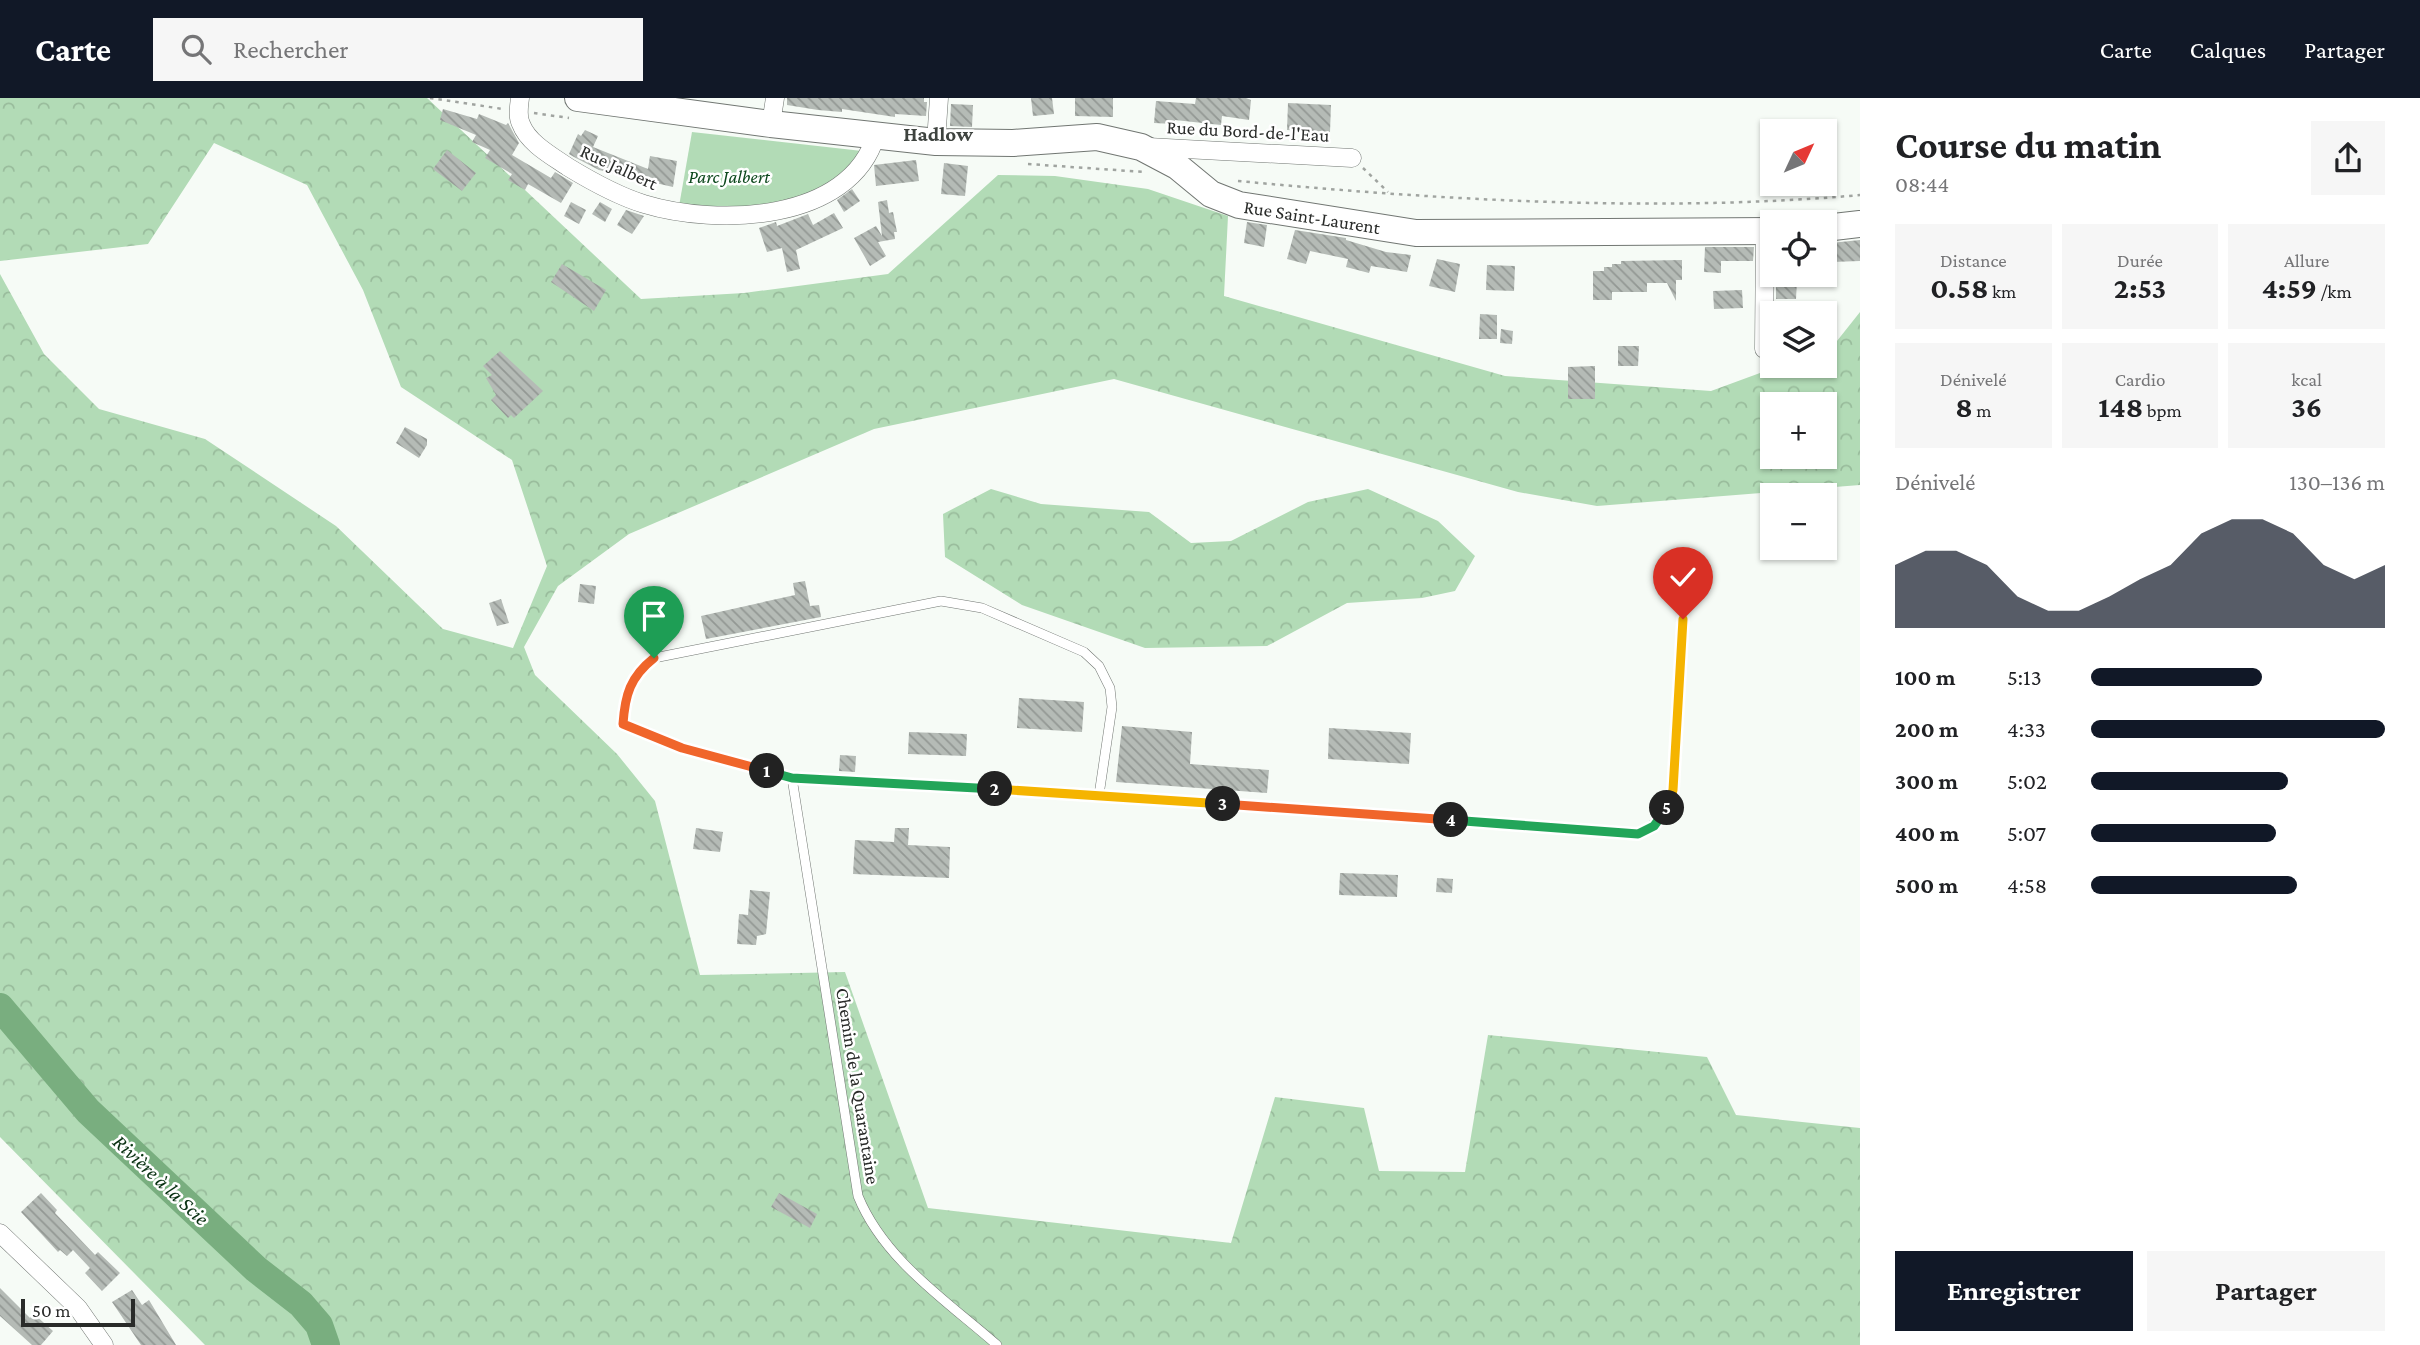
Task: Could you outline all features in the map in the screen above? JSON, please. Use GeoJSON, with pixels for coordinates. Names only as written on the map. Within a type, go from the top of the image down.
{"type":"FeatureCollection","features":[{"type":"Feature","properties":{"kind":"street","name":"Rue Jalbert"},"geometry":{"type":"LineString","coordinates":[[520,98],[520,124],[526,134],[555,159],[642,204],[678,212],[765,213],[824,196],[864,164],[876,135]]}},
{"type":"Feature","properties":{"kind":"street","name":"Rue Saint-Laurent"},"geometry":{"type":"LineString","coordinates":[[578,98],[771,124],[936,142],[1013,143],[1086,136],[1141,146],[1177,166],[1224,201],[1325,221],[1416,233],[1760,232]]}},
{"type":"Feature","properties":{"kind":"street"},"geometry":{"type":"LineString","coordinates":[[771,124],[775,98]]}},
{"type":"Feature","properties":{"kind":"street"},"geometry":{"type":"LineString","coordinates":[[936,142],[939,98]]}},
{"type":"Feature","properties":{"kind":"street","name":"Rue du Bord-de-l'Eau"},"geometry":{"type":"LineString","coordinates":[[1141,146],[1352,158]]}},
{"type":"Feature","properties":{"kind":"street"},"geometry":{"type":"LineString","coordinates":[[1837,227],[1860,224]]}},
{"type":"Feature","properties":{"kind":"street"},"geometry":{"type":"LineString","coordinates":[[0,1233],[78,1308],[104,1345]]}},
{"type":"Feature","properties":{"kind":"lane"},"geometry":{"type":"LineString","coordinates":[[1099,795],[1112,707],[1110,688],[1099,666],[1084,653],[982,608],[941,601],[682,651],[654,658],[634,678],[625,694],[623,724],[682,748],[792,778],[1099,795],[1638,834],[1654,826],[1665,814],[1673,790],[1683,619]]}},
{"type":"Feature","properties":{"kind":"lane","name":"Chemin de la Quarantaine"},"geometry":{"type":"LineString","coordinates":[[792,778],[858,1196],[875,1232],[893,1253],[997,1345]]}},
{"type":"Feature","properties":{"kind":"path"},"geometry":{"type":"LineString","coordinates":[[1352,158],[1388,192]]}},
{"type":"Feature","properties":{"kind":"green space"},"geometry":{"type":"Polygon","coordinates":[[[0,98],[427,98],[641,299],[744,293],[888,274],[998,175],[1055,176],[1148,189],[1228,216],[1224,296],[1505,376],[1711,391],[1760,373],[1760,378],[1837,378],[1837,341],[1860,312],[1860,485],[1837,487],[1837,483],[1760,483],[1760,493],[1597,506],[1518,492],[1114,379],[874,429],[629,534],[558,586],[524,647],[535,675],[617,754],[655,801],[700,975],[845,972],[928,1208],[1231,1243],[1275,1097],[1364,1108],[1379,1171],[1465,1172],[1488,1035],[1707,1057],[1736,1115],[1860,1128],[1860,1345],[205,1345],[0,1137],[0,274],[44,354],[99,409],[205,439],[336,526],[443,629],[513,648],[547,566],[512,460],[401,387],[363,290],[307,185],[214,143],[148,244],[0,261],[0,98]]]}},
{"type":"Feature","properties":{"kind":"green space","name":"Parc Jalbert"},"geometry":{"type":"Polygon","coordinates":[[[692,132],[871,152],[796,207],[678,212],[692,132]]]}},
{"type":"Feature","properties":{"kind":"green space"},"geometry":{"type":"Polygon","coordinates":[[[991,489],[1041,504],[1149,512],[1191,543],[1231,541],[1308,502],[1368,489],[1438,521],[1475,556],[1455,591],[1422,598],[1347,603],[1267,646],[1145,648],[1022,605],[945,557],[943,514],[991,489]]]}},
{"type":"Feature","properties":{"kind":"building"},"geometry":{"type":"Polygon","coordinates":[[[787,98],[924,98],[924,102],[927,102],[926,116],[895,114],[895,117],[842,109],[842,112],[818,110],[787,105],[787,98]]]}},
{"type":"Feature","properties":{"kind":"building"},"geometry":{"type":"Polygon","coordinates":[[[1031,98],[1052,98],[1054,114],[1033,116],[1031,98]]]}},
{"type":"Feature","properties":{"kind":"building"},"geometry":{"type":"Polygon","coordinates":[[[1075,98],[1113,98],[1113,117],[1075,116],[1075,98]]]}},
{"type":"Feature","properties":{"kind":"building"},"geometry":{"type":"Polygon","coordinates":[[[1196,98],[1251,100],[1249,120],[1222,116],[1221,125],[1175,120],[1174,124],[1154,123],[1156,101],[1195,104],[1196,98]]]}},
{"type":"Feature","properties":{"kind":"building"},"geometry":{"type":"Polygon","coordinates":[[[1288,103],[1331,105],[1330,132],[1287,130],[1288,103]]]}},
{"type":"Feature","properties":{"kind":"building"},"geometry":{"type":"Polygon","coordinates":[[[951,104],[973,105],[972,127],[950,126],[951,104]]]}},
{"type":"Feature","properties":{"kind":"building"},"geometry":{"type":"Polygon","coordinates":[[[443,109],[477,119],[479,114],[506,125],[508,123],[519,143],[512,155],[551,178],[555,172],[573,183],[561,203],[528,184],[525,190],[508,180],[512,174],[485,158],[490,150],[472,142],[476,135],[440,120],[443,109]]]}},
{"type":"Feature","properties":{"kind":"building"},"geometry":{"type":"Polygon","coordinates":[[[585,130],[598,136],[593,147],[648,169],[650,156],[677,161],[673,187],[599,170],[569,154],[578,134],[581,136],[585,130]]]}},
{"type":"Feature","properties":{"kind":"building"},"geometry":{"type":"Polygon","coordinates":[[[447,150],[476,173],[462,191],[433,169],[447,150]]]}},
{"type":"Feature","properties":{"kind":"building"},"geometry":{"type":"Polygon","coordinates":[[[916,160],[919,181],[876,186],[874,165],[916,160]]]}},
{"type":"Feature","properties":{"kind":"building"},"geometry":{"type":"Polygon","coordinates":[[[944,163],[968,166],[965,196],[941,194],[944,163]]]}},
{"type":"Feature","properties":{"kind":"building"},"geometry":{"type":"Polygon","coordinates":[[[852,189],[860,201],[844,212],[837,200],[852,189]]]}},
{"type":"Feature","properties":{"kind":"building"},"geometry":{"type":"Polygon","coordinates":[[[887,200],[889,213],[893,212],[897,232],[894,232],[895,239],[878,242],[886,256],[870,266],[854,238],[876,226],[882,236],[878,202],[887,200]]]}},
{"type":"Feature","properties":{"kind":"building"},"geometry":{"type":"Polygon","coordinates":[[[571,202],[586,210],[579,224],[564,216],[571,202]]]}},
{"type":"Feature","properties":{"kind":"building"},"geometry":{"type":"Polygon","coordinates":[[[600,202],[612,209],[605,222],[592,214],[600,202]]]}},
{"type":"Feature","properties":{"kind":"building"},"geometry":{"type":"Polygon","coordinates":[[[626,210],[644,216],[632,234],[617,225],[626,210]]]}},
{"type":"Feature","properties":{"kind":"building"},"geometry":{"type":"Polygon","coordinates":[[[834,213],[843,228],[796,250],[800,269],[787,272],[782,248],[767,252],[759,228],[776,222],[777,226],[808,214],[813,225],[834,213]]]}},
{"type":"Feature","properties":{"kind":"building"},"geometry":{"type":"Polygon","coordinates":[[[1247,222],[1267,225],[1264,247],[1244,243],[1247,222]]]}},
{"type":"Feature","properties":{"kind":"building"},"geometry":{"type":"Polygon","coordinates":[[[1295,230],[1346,238],[1386,252],[1411,255],[1407,272],[1371,266],[1369,273],[1346,267],[1348,259],[1310,251],[1306,264],[1287,259],[1295,230]]]}},
{"type":"Feature","properties":{"kind":"building"},"geometry":{"type":"Polygon","coordinates":[[[1860,240],[1860,261],[1837,262],[1837,242],[1860,240]]]}},
{"type":"Feature","properties":{"kind":"building"},"geometry":{"type":"Polygon","coordinates":[[[1705,247],[1754,247],[1753,261],[1721,261],[1721,273],[1704,272],[1705,247]]]}},
{"type":"Feature","properties":{"kind":"building"},"geometry":{"type":"Polygon","coordinates":[[[1437,259],[1460,264],[1455,292],[1429,286],[1437,259]]]}},
{"type":"Feature","properties":{"kind":"building"},"geometry":{"type":"Polygon","coordinates":[[[1682,260],[1682,280],[1676,280],[1676,301],[1667,283],[1647,283],[1647,292],[1612,292],[1612,300],[1593,300],[1593,271],[1604,271],[1604,267],[1621,264],[1621,261],[1682,260]]]}},
{"type":"Feature","properties":{"kind":"building"},"geometry":{"type":"Polygon","coordinates":[[[562,264],[606,290],[594,311],[551,282],[562,264]]]}},
{"type":"Feature","properties":{"kind":"building"},"geometry":{"type":"Polygon","coordinates":[[[1487,265],[1515,266],[1514,291],[1486,290],[1487,265]]]}},
{"type":"Feature","properties":{"kind":"building"},"geometry":{"type":"Polygon","coordinates":[[[1776,287],[1797,287],[1796,299],[1776,299],[1776,287]]]}},
{"type":"Feature","properties":{"kind":"building"},"geometry":{"type":"Polygon","coordinates":[[[1742,290],[1743,308],[1714,309],[1713,291],[1742,290]]]}},
{"type":"Feature","properties":{"kind":"building"},"geometry":{"type":"Polygon","coordinates":[[[1480,314],[1497,315],[1497,339],[1479,339],[1480,314]]]}},
{"type":"Feature","properties":{"kind":"building"},"geometry":{"type":"Polygon","coordinates":[[[1501,329],[1513,331],[1512,344],[1500,343],[1501,329]]]}},
{"type":"Feature","properties":{"kind":"building"},"geometry":{"type":"Polygon","coordinates":[[[1618,346],[1639,346],[1638,366],[1618,366],[1618,346]]]}},
{"type":"Feature","properties":{"kind":"building"},"geometry":{"type":"Polygon","coordinates":[[[500,351],[543,391],[514,418],[511,415],[508,418],[491,400],[496,395],[486,378],[492,375],[483,366],[500,351]]]}},
{"type":"Feature","properties":{"kind":"building"},"geometry":{"type":"Polygon","coordinates":[[[1595,366],[1595,399],[1568,399],[1568,367],[1595,366]]]}},
{"type":"Feature","properties":{"kind":"building"},"geometry":{"type":"Polygon","coordinates":[[[405,427],[427,439],[427,445],[419,458],[396,443],[405,427]]]}},
{"type":"Feature","properties":{"kind":"building"},"geometry":{"type":"Polygon","coordinates":[[[805,581],[810,606],[819,605],[821,617],[706,639],[701,616],[795,595],[793,583],[805,581]]]}},
{"type":"Feature","properties":{"kind":"building"},"geometry":{"type":"Polygon","coordinates":[[[580,584],[596,586],[594,604],[578,602],[580,584]]]}},
{"type":"Feature","properties":{"kind":"building"},"geometry":{"type":"Polygon","coordinates":[[[501,599],[509,623],[497,626],[489,603],[501,599]]]}},
{"type":"Feature","properties":{"kind":"building"},"geometry":{"type":"Polygon","coordinates":[[[1019,698],[1084,702],[1082,732],[1017,728],[1019,698]]]}},
{"type":"Feature","properties":{"kind":"building"},"geometry":{"type":"Polygon","coordinates":[[[1122,726],[1192,732],[1190,764],[1269,770],[1267,793],[1116,782],[1122,726]]]}},
{"type":"Feature","properties":{"kind":"building"},"geometry":{"type":"Polygon","coordinates":[[[1329,728],[1411,733],[1409,764],[1328,759],[1329,728]]]}},
{"type":"Feature","properties":{"kind":"building"},"geometry":{"type":"Polygon","coordinates":[[[909,732],[967,734],[966,756],[908,754],[909,732]]]}},
{"type":"Feature","properties":{"kind":"building"},"geometry":{"type":"Polygon","coordinates":[[[840,755],[856,756],[855,772],[839,771],[840,755]]]}},
{"type":"Feature","properties":{"kind":"building"},"geometry":{"type":"Polygon","coordinates":[[[696,828],[723,832],[720,852],[693,849],[696,828]]]}},
{"type":"Feature","properties":{"kind":"building"},"geometry":{"type":"Polygon","coordinates":[[[895,828],[909,828],[908,845],[950,847],[949,878],[853,874],[855,840],[894,842],[895,828]]]}},
{"type":"Feature","properties":{"kind":"building"},"geometry":{"type":"Polygon","coordinates":[[[1340,873],[1398,875],[1397,897],[1339,895],[1340,873]]]}},
{"type":"Feature","properties":{"kind":"building"},"geometry":{"type":"Polygon","coordinates":[[[1437,878],[1453,879],[1452,893],[1436,892],[1437,878]]]}},
{"type":"Feature","properties":{"kind":"building"},"geometry":{"type":"Polygon","coordinates":[[[750,890],[770,892],[766,934],[757,936],[756,945],[737,944],[739,914],[748,915],[750,890]]]}},
{"type":"Feature","properties":{"kind":"building"},"geometry":{"type":"Polygon","coordinates":[[[41,1193],[57,1210],[55,1213],[95,1255],[98,1252],[120,1273],[102,1291],[85,1273],[90,1268],[73,1250],[67,1256],[60,1250],[58,1252],[21,1212],[41,1193]]]}},
{"type":"Feature","properties":{"kind":"building"},"geometry":{"type":"Polygon","coordinates":[[[779,1193],[817,1214],[810,1228],[771,1207],[779,1193]]]}},
{"type":"Feature","properties":{"kind":"building"},"geometry":{"type":"Polygon","coordinates":[[[0,1288],[30,1318],[34,1314],[53,1331],[41,1345],[32,1345],[0,1316],[0,1288]]]}},
{"type":"Feature","properties":{"kind":"building"},"geometry":{"type":"Polygon","coordinates":[[[132,1290],[142,1305],[149,1300],[176,1345],[141,1345],[112,1302],[132,1290]]]}},
{"type":"Feature","properties":{"kind":"waterway","name":"Rivière à la Scie"},"geometry":{"type":"LineString","coordinates":[[0,1007],[88,1111],[256,1269],[301,1304],[319,1325],[326,1345]]}},
{"type":"Feature","properties":{"kind":"district","name":"Hadlow"},"geometry":{"type":"Point","coordinates":[938,134]}},
{"type":"Feature","properties":{"kind":"route"},"geometry":{"type":"LineString","coordinates":[[654,658],[642,667],[625,694],[623,724],[682,748],[792,778],[1099,795],[1638,834],[1654,826],[1665,814],[1673,790],[1683,619]]}}]}
